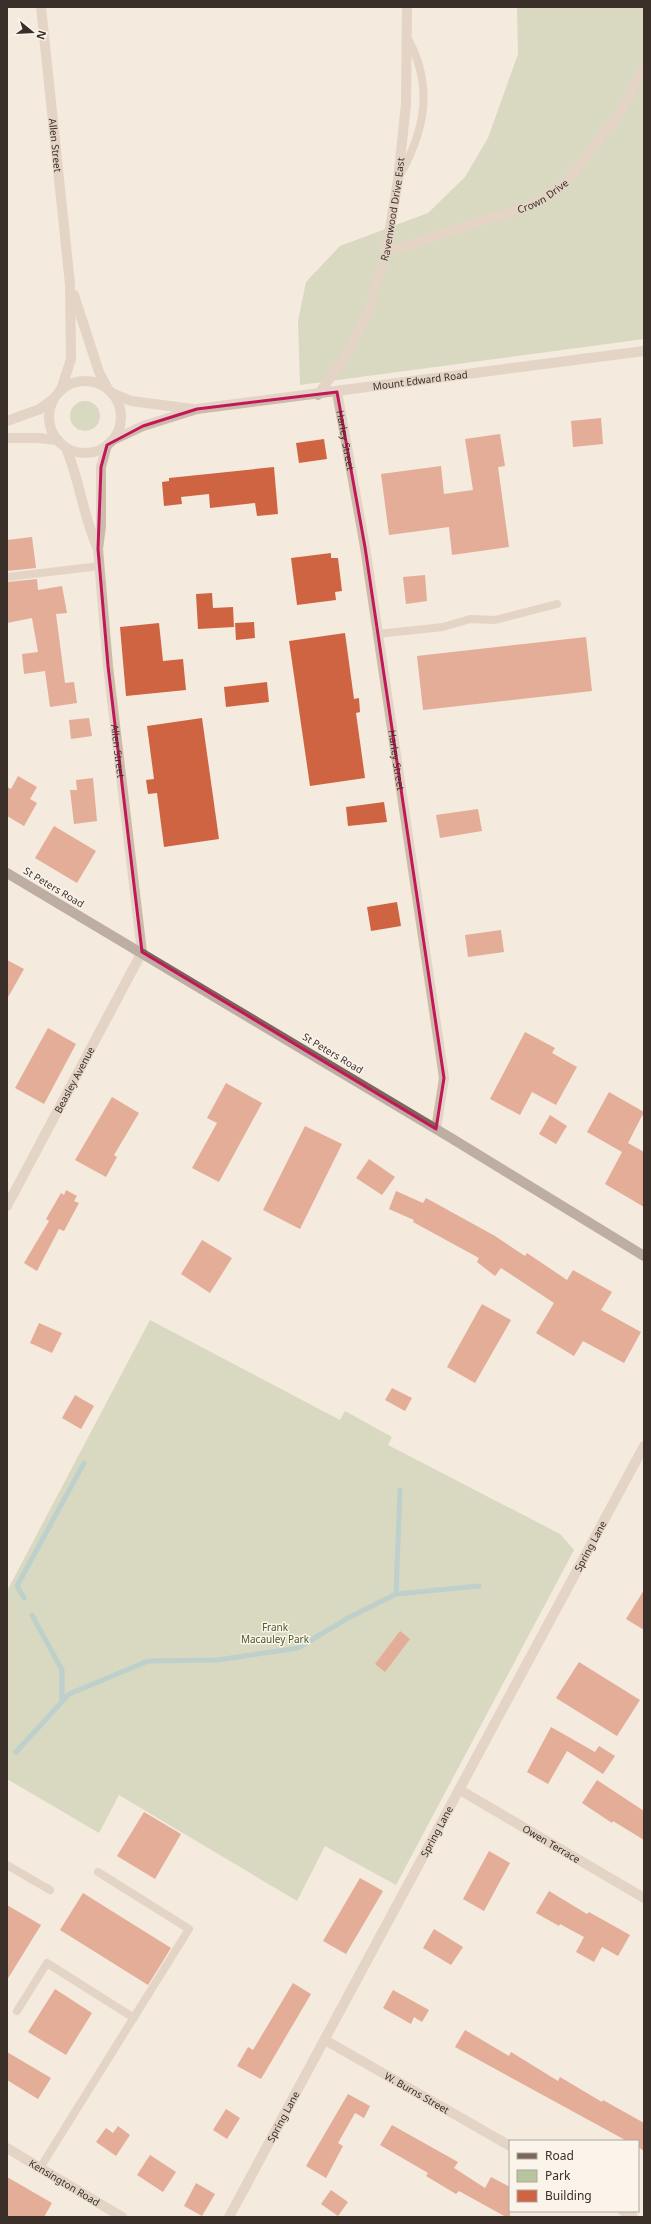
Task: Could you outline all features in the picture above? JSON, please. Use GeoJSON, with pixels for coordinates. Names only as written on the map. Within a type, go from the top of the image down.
{"type":"FeatureCollection","features":[{"type":"Feature","properties":{"kind":"main road","name":"St Peters Road"},"geometry":{"type":"LineString","coordinates":[[7,873],[142,952],[644,1256]]}},
{"type":"Feature","properties":{"kind":"street","name":"Allen Street"},"geometry":{"type":"LineString","coordinates":[[41,7],[70,284],[71,359],[58,394]]}},
{"type":"Feature","properties":{"kind":"street","name":"Ravenwood Drive East"},"geometry":{"type":"LineString","coordinates":[[318,395],[348,352],[368,311],[386,252],[398,180],[406,104],[407,7]]}},
{"type":"Feature","properties":{"kind":"street","name":"Crown Drive"},"geometry":{"type":"LineString","coordinates":[[386,252],[529,206],[556,191],[567,182],[622,110],[644,67]]}},
{"type":"Feature","properties":{"kind":"street","name":"Allen Street"},"geometry":{"type":"LineString","coordinates":[[70,284],[99,372],[110,391]]}},
{"type":"Feature","properties":{"kind":"street","name":"Mount Edward Road"},"geometry":{"type":"LineString","coordinates":[[109,443],[143,426],[197,409],[318,395],[644,351]]}},
{"type":"Feature","properties":{"kind":"street"},"geometry":{"type":"LineString","coordinates":[[7,421],[40,409],[58,394],[74,382],[90,381],[110,391],[118,402],[120,422],[117,432],[109,443],[87,453],[66,448],[52,431],[49,420],[50,408],[58,394]]}},
{"type":"Feature","properties":{"kind":"street","name":"Mount Edward Road"},"geometry":{"type":"LineString","coordinates":[[110,391],[131,401],[197,409]]}},
{"type":"Feature","properties":{"kind":"street","name":"Harley Street"},"geometry":{"type":"LineString","coordinates":[[337,392],[378,634],[444,1078],[436,1129]]}},
{"type":"Feature","properties":{"kind":"street"},"geometry":{"type":"LineString","coordinates":[[7,438],[39,438],[58,440]]}},
{"type":"Feature","properties":{"kind":"street","name":"Allen Street"},"geometry":{"type":"LineString","coordinates":[[109,443],[101,467],[101,526],[98,549],[108,666],[142,952]]}},
{"type":"Feature","properties":{"kind":"street","name":"Allen Street"},"geometry":{"type":"LineString","coordinates":[[66,448],[75,469],[90,532],[98,549]]}},
{"type":"Feature","properties":{"kind":"street","name":"Beasley Avenue"},"geometry":{"type":"LineString","coordinates":[[7,1206],[142,952]]}},
{"type":"Feature","properties":{"kind":"street","name":"Spring Lane"},"geometry":{"type":"LineString","coordinates":[[229,2217],[644,1446]]}},
{"type":"Feature","properties":{"kind":"street","name":"Owen Terrace"},"geometry":{"type":"LineString","coordinates":[[460,1790],[644,1898]]}},
{"type":"Feature","properties":{"kind":"street","name":"W. Burns Street"},"geometry":{"type":"LineString","coordinates":[[325,2040],[509,2145]]}},
{"type":"Feature","properties":{"kind":"street","name":"Kensington Road"},"geometry":{"type":"LineString","coordinates":[[7,2148],[122,2217]]}},
{"type":"Feature","properties":{"kind":"street"},"geometry":{"type":"LineString","coordinates":[[624,2212],[633,2217]]}},
{"type":"Feature","properties":{"kind":"lane"},"geometry":{"type":"LineString","coordinates":[[398,180],[411,155],[424,115],[420,66],[416,52],[406,35]]}},
{"type":"Feature","properties":{"kind":"lane"},"geometry":{"type":"LineString","coordinates":[[7,577],[100,566]]}},
{"type":"Feature","properties":{"kind":"lane"},"geometry":{"type":"LineString","coordinates":[[378,634],[443,627],[470,619],[495,620],[557,604]]}},
{"type":"Feature","properties":{"kind":"lane"},"geometry":{"type":"LineString","coordinates":[[7,1865],[50,1890]]}},
{"type":"Feature","properties":{"kind":"lane"},"geometry":{"type":"LineString","coordinates":[[40,2168],[189,1929],[98,1872]]}},
{"type":"Feature","properties":{"kind":"lane"},"geometry":{"type":"LineString","coordinates":[[17,2011],[47,1963],[134,2018]]}},
{"type":"Feature","properties":{"kind":"highlighted area"},"geometry":{"type":"Polygon","coordinates":[[[337,392],[365,547],[444,1078],[436,1129],[142,952],[108,666],[98,549],[101,467],[107,445],[143,426],[197,409],[337,392]]]}},
{"type":"Feature","properties":{"kind":"green space"},"geometry":{"type":"Polygon","coordinates":[[[517,7],[644,7],[644,339],[300,385],[298,321],[306,282],[340,246],[428,213],[465,177],[488,138],[518,54],[517,7]]]}},
{"type":"Feature","properties":{"kind":"green space"},"geometry":{"type":"Polygon","coordinates":[[[85,401],[91,402],[99,410],[99,422],[91,430],[85,431],[79,430],[71,422],[70,416],[71,410],[79,402],[85,401]]]}},
{"type":"Feature","properties":{"kind":"green space","name":"Frank Macauley Park"},"geometry":{"type":"Polygon","coordinates":[[[150,1320],[340,1420],[345,1411],[392,1437],[388,1445],[560,1534],[574,1550],[396,1885],[325,1846],[297,1901],[119,1795],[99,1833],[7,1779],[7,1591],[150,1320]]]}},
{"type":"Feature","properties":{"kind":"building"},"geometry":{"type":"Polygon","coordinates":[[[601,418],[603,444],[573,447],[571,421],[601,418]]]}},
{"type":"Feature","properties":{"kind":"building"},"geometry":{"type":"Polygon","coordinates":[[[500,434],[505,466],[498,467],[509,547],[452,555],[449,527],[389,535],[381,474],[441,466],[444,494],[473,490],[465,439],[500,434]]]}},
{"type":"Feature","properties":{"kind":"building"},"geometry":{"type":"Polygon","coordinates":[[[324,439],[327,459],[299,463],[296,443],[324,439]]]}},
{"type":"Feature","properties":{"kind":"building"},"geometry":{"type":"Polygon","coordinates":[[[274,467],[278,514],[257,516],[255,503],[210,508],[209,494],[181,497],[182,504],[164,506],[162,482],[169,481],[169,478],[274,467]]]}},
{"type":"Feature","properties":{"kind":"building"},"geometry":{"type":"Polygon","coordinates":[[[32,537],[36,568],[7,571],[7,540],[32,537]]]}},
{"type":"Feature","properties":{"kind":"building"},"geometry":{"type":"Polygon","coordinates":[[[331,553],[331,558],[338,558],[342,591],[335,592],[336,600],[297,605],[291,558],[331,553]]]}},
{"type":"Feature","properties":{"kind":"building"},"geometry":{"type":"Polygon","coordinates":[[[425,575],[427,601],[406,604],[403,577],[425,575]]]}},
{"type":"Feature","properties":{"kind":"building"},"geometry":{"type":"Polygon","coordinates":[[[37,579],[38,590],[62,586],[67,613],[56,614],[65,683],[74,682],[77,703],[50,707],[45,671],[24,674],[22,654],[38,652],[32,618],[7,623],[7,582],[37,579]]]}},
{"type":"Feature","properties":{"kind":"building"},"geometry":{"type":"Polygon","coordinates":[[[212,593],[213,608],[233,607],[234,627],[198,629],[196,594],[212,593]]]}},
{"type":"Feature","properties":{"kind":"building"},"geometry":{"type":"Polygon","coordinates":[[[254,622],[255,638],[236,640],[235,623],[254,622]]]}},
{"type":"Feature","properties":{"kind":"building"},"geometry":{"type":"Polygon","coordinates":[[[159,623],[163,661],[183,659],[186,690],[126,696],[120,627],[159,623]]]}},
{"type":"Feature","properties":{"kind":"building"},"geometry":{"type":"Polygon","coordinates":[[[345,633],[354,699],[359,698],[360,712],[356,713],[365,778],[310,786],[289,641],[345,633]]]}},
{"type":"Feature","properties":{"kind":"building"},"geometry":{"type":"Polygon","coordinates":[[[586,637],[592,691],[423,710],[417,656],[586,637]]]}},
{"type":"Feature","properties":{"kind":"building"},"geometry":{"type":"Polygon","coordinates":[[[267,682],[269,702],[226,707],[224,687],[267,682]]]}},
{"type":"Feature","properties":{"kind":"building"},"geometry":{"type":"Polygon","coordinates":[[[89,718],[92,736],[71,739],[69,720],[89,718]]]}},
{"type":"Feature","properties":{"kind":"building"},"geometry":{"type":"Polygon","coordinates":[[[202,718],[219,839],[164,847],[157,793],[148,794],[146,780],[154,779],[147,726],[202,718]]]}},
{"type":"Feature","properties":{"kind":"building"},"geometry":{"type":"Polygon","coordinates":[[[18,776],[37,787],[30,799],[37,803],[24,826],[7,816],[7,787],[11,789],[18,776]]]}},
{"type":"Feature","properties":{"kind":"building"},"geometry":{"type":"Polygon","coordinates":[[[93,778],[97,821],[74,824],[70,790],[77,790],[76,780],[93,778]]]}},
{"type":"Feature","properties":{"kind":"building"},"geometry":{"type":"Polygon","coordinates":[[[384,802],[387,822],[348,826],[346,807],[384,802]]]}},
{"type":"Feature","properties":{"kind":"building"},"geometry":{"type":"Polygon","coordinates":[[[478,809],[482,831],[440,838],[436,815],[478,809]]]}},
{"type":"Feature","properties":{"kind":"building"},"geometry":{"type":"Polygon","coordinates":[[[54,826],[96,851],[77,883],[35,858],[54,826]]]}},
{"type":"Feature","properties":{"kind":"building"},"geometry":{"type":"Polygon","coordinates":[[[397,902],[401,926],[371,931],[367,907],[397,902]]]}},
{"type":"Feature","properties":{"kind":"building"},"geometry":{"type":"Polygon","coordinates":[[[501,930],[504,952],[468,957],[465,935],[501,930]]]}},
{"type":"Feature","properties":{"kind":"building"},"geometry":{"type":"Polygon","coordinates":[[[7,960],[24,969],[7,999],[7,960]]]}},
{"type":"Feature","properties":{"kind":"building"},"geometry":{"type":"Polygon","coordinates":[[[48,1028],[76,1044],[44,1104],[15,1088],[48,1028]]]}},
{"type":"Feature","properties":{"kind":"building"},"geometry":{"type":"Polygon","coordinates":[[[525,1032],[555,1048],[552,1053],[577,1067],[556,1105],[532,1092],[520,1115],[490,1099],[525,1032]]]}},
{"type":"Feature","properties":{"kind":"building"},"geometry":{"type":"Polygon","coordinates":[[[226,1083],[262,1103],[219,1182],[192,1168],[217,1123],[207,1118],[226,1083]]]}},
{"type":"Feature","properties":{"kind":"building"},"geometry":{"type":"Polygon","coordinates":[[[609,1092],[644,1112],[628,1143],[644,1152],[644,1207],[605,1184],[622,1152],[587,1132],[609,1092]]]}},
{"type":"Feature","properties":{"kind":"building"},"geometry":{"type":"Polygon","coordinates":[[[112,1097],[139,1113],[114,1155],[117,1157],[106,1177],[75,1160],[112,1097]]]}},
{"type":"Feature","properties":{"kind":"building"},"geometry":{"type":"Polygon","coordinates":[[[550,1115],[567,1126],[556,1144],[539,1134],[550,1115]]]}},
{"type":"Feature","properties":{"kind":"building"},"geometry":{"type":"Polygon","coordinates":[[[305,1126],[342,1144],[300,1229],[263,1210],[305,1126]]]}},
{"type":"Feature","properties":{"kind":"building"},"geometry":{"type":"Polygon","coordinates":[[[369,1159],[395,1177],[382,1195],[356,1178],[369,1159]]]}},
{"type":"Feature","properties":{"kind":"building"},"geometry":{"type":"Polygon","coordinates":[[[66,1190],[77,1196],[74,1201],[79,1203],[64,1231],[59,1229],[37,1271],[24,1263],[49,1221],[46,1219],[61,1193],[64,1195],[66,1190]]]}},
{"type":"Feature","properties":{"kind":"building"},"geometry":{"type":"Polygon","coordinates":[[[396,1191],[423,1203],[426,1198],[495,1236],[525,1256],[527,1253],[567,1280],[573,1270],[612,1292],[601,1310],[641,1332],[624,1363],[583,1341],[574,1356],[536,1333],[554,1303],[501,1268],[495,1276],[477,1262],[479,1258],[413,1222],[414,1220],[389,1209],[396,1191]]]}},
{"type":"Feature","properties":{"kind":"building"},"geometry":{"type":"Polygon","coordinates":[[[202,1240],[232,1258],[210,1293],[181,1274],[202,1240]]]}},
{"type":"Feature","properties":{"kind":"building"},"geometry":{"type":"Polygon","coordinates":[[[482,1304],[511,1320],[475,1383],[447,1367],[482,1304]]]}},
{"type":"Feature","properties":{"kind":"building"},"geometry":{"type":"Polygon","coordinates":[[[39,1323],[62,1333],[52,1353],[30,1343],[39,1323]]]}},
{"type":"Feature","properties":{"kind":"building"},"geometry":{"type":"Polygon","coordinates":[[[392,1388],[412,1398],[405,1411],[385,1400],[392,1388]]]}},
{"type":"Feature","properties":{"kind":"building"},"geometry":{"type":"Polygon","coordinates":[[[75,1395],[94,1406],[81,1429],[62,1418],[75,1395]]]}},
{"type":"Feature","properties":{"kind":"building"},"geometry":{"type":"Polygon","coordinates":[[[644,1590],[644,1630],[626,1619],[644,1590]]]}},
{"type":"Feature","properties":{"kind":"building"},"geometry":{"type":"Polygon","coordinates":[[[400,1631],[410,1639],[385,1672],[375,1664],[400,1631]]]}},
{"type":"Feature","properties":{"kind":"building"},"geometry":{"type":"Polygon","coordinates":[[[579,1662],[640,1700],[617,1736],[556,1698],[579,1662]]]}},
{"type":"Feature","properties":{"kind":"building"},"geometry":{"type":"Polygon","coordinates":[[[551,1727],[595,1752],[599,1746],[615,1756],[603,1774],[567,1751],[548,1784],[527,1772],[551,1727]]]}},
{"type":"Feature","properties":{"kind":"building"},"geometry":{"type":"Polygon","coordinates":[[[597,1780],[644,1811],[644,1840],[613,1821],[612,1823],[582,1803],[597,1780]]]}},
{"type":"Feature","properties":{"kind":"building"},"geometry":{"type":"Polygon","coordinates":[[[144,1812],[181,1834],[155,1879],[117,1856],[144,1812]]]}},
{"type":"Feature","properties":{"kind":"building"},"geometry":{"type":"Polygon","coordinates":[[[489,1851],[510,1863],[484,1911],[463,1899],[489,1851]]]}},
{"type":"Feature","properties":{"kind":"building"},"geometry":{"type":"Polygon","coordinates":[[[360,1878],[383,1891],[346,1954],[323,1941],[360,1878]]]}},
{"type":"Feature","properties":{"kind":"building"},"geometry":{"type":"Polygon","coordinates":[[[549,1891],[587,1914],[589,1912],[630,1935],[618,1956],[602,1947],[594,1962],[576,1952],[584,1937],[560,1924],[559,1926],[536,1913],[549,1891]]]}},
{"type":"Feature","properties":{"kind":"building"},"geometry":{"type":"Polygon","coordinates":[[[83,1893],[171,1948],[148,1985],[60,1930],[83,1893]]]}},
{"type":"Feature","properties":{"kind":"building"},"geometry":{"type":"Polygon","coordinates":[[[7,1905],[41,1925],[7,1980],[7,1905]]]}},
{"type":"Feature","properties":{"kind":"building"},"geometry":{"type":"Polygon","coordinates":[[[434,1929],[463,1947],[451,1965],[423,1948],[434,1929]]]}},
{"type":"Feature","properties":{"kind":"building"},"geometry":{"type":"Polygon","coordinates":[[[293,1983],[311,1994],[261,2079],[237,2066],[248,2047],[253,2050],[293,1983]]]}},
{"type":"Feature","properties":{"kind":"building"},"geometry":{"type":"Polygon","coordinates":[[[55,1989],[92,2013],[66,2055],[28,2032],[55,1989]]]}},
{"type":"Feature","properties":{"kind":"building"},"geometry":{"type":"Polygon","coordinates":[[[393,1990],[429,2010],[422,2022],[414,2017],[411,2024],[383,2008],[393,1990]]]}},
{"type":"Feature","properties":{"kind":"building"},"geometry":{"type":"Polygon","coordinates":[[[465,2030],[509,2056],[511,2052],[558,2081],[560,2077],[602,2102],[603,2100],[644,2123],[644,2151],[639,2148],[639,2140],[625,2140],[455,2047],[465,2030]]]}},
{"type":"Feature","properties":{"kind":"building"},"geometry":{"type":"Polygon","coordinates":[[[7,2052],[51,2078],[38,2099],[7,2080],[7,2052]]]}},
{"type":"Feature","properties":{"kind":"building"},"geometry":{"type":"Polygon","coordinates":[[[348,2094],[370,2106],[364,2118],[355,2113],[338,2143],[343,2146],[326,2178],[306,2166],[348,2094]]]}},
{"type":"Feature","properties":{"kind":"building"},"geometry":{"type":"Polygon","coordinates":[[[226,2109],[240,2118],[227,2139],[213,2130],[226,2109]]]}},
{"type":"Feature","properties":{"kind":"building"},"geometry":{"type":"Polygon","coordinates":[[[392,2125],[458,2162],[454,2168],[485,2188],[491,2177],[509,2186],[510,2217],[506,2217],[459,2191],[456,2194],[426,2176],[428,2173],[380,2145],[392,2125]]]}},
{"type":"Feature","properties":{"kind":"building"},"geometry":{"type":"Polygon","coordinates":[[[118,2126],[130,2135],[116,2156],[96,2142],[106,2128],[113,2133],[118,2126]]]}},
{"type":"Feature","properties":{"kind":"building"},"geometry":{"type":"Polygon","coordinates":[[[150,2155],[176,2172],[163,2192],[137,2175],[150,2155]]]}},
{"type":"Feature","properties":{"kind":"building"},"geometry":{"type":"Polygon","coordinates":[[[7,2177],[52,2203],[44,2217],[7,2217],[7,2177]]]}},
{"type":"Feature","properties":{"kind":"building"},"geometry":{"type":"Polygon","coordinates":[[[196,2183],[215,2194],[202,2216],[184,2206],[196,2183]]]}},
{"type":"Feature","properties":{"kind":"building"},"geometry":{"type":"Polygon","coordinates":[[[331,2190],[348,2202],[338,2216],[321,2204],[331,2190]]]}},
{"type":"Feature","properties":{"kind":"waterway"},"geometry":{"type":"LineString","coordinates":[[24,1598],[17,1586],[84,1463]]}},
{"type":"Feature","properties":{"kind":"waterway"},"geometry":{"type":"LineString","coordinates":[[16,1752],[69,1694],[148,1661],[217,1660],[298,1648],[348,1618],[396,1594],[400,1490]]}},
{"type":"Feature","properties":{"kind":"waterway"},"geometry":{"type":"LineString","coordinates":[[396,1594],[479,1586]]}},
{"type":"Feature","properties":{"kind":"waterway"},"geometry":{"type":"LineString","coordinates":[[32,1615],[62,1670],[62,1701]]}}]}
